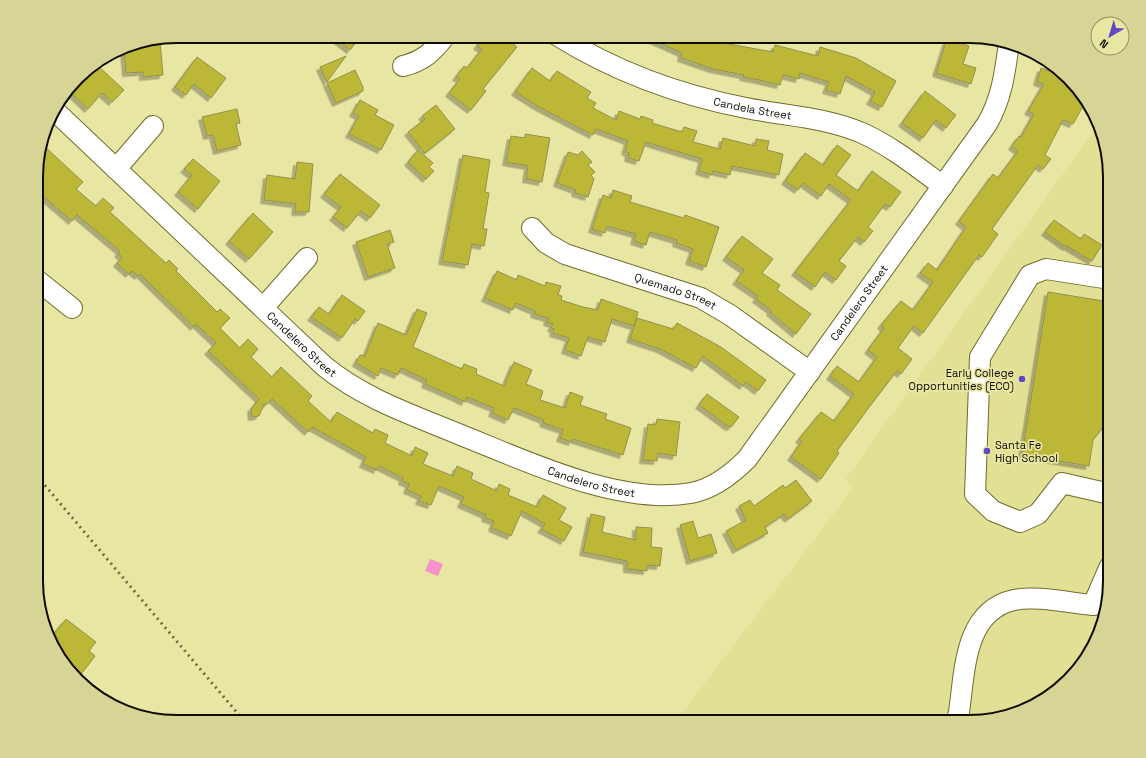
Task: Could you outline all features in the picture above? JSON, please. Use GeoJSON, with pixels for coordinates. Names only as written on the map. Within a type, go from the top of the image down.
{"type":"FeatureCollection","features":[{"type":"Feature","properties":{"kind":"street"},"geometry":{"type":"LineString","coordinates":[[403,66],[421,61],[429,56],[439,43]]}},
{"type":"Feature","properties":{"kind":"street","name":"Candela Street"},"geometry":{"type":"LineString","coordinates":[[570,43],[608,64],[675,91],[741,107],[818,120],[862,133],[888,147],[943,186]]}},
{"type":"Feature","properties":{"kind":"street","name":"Candelero Street"},"geometry":{"type":"LineString","coordinates":[[59,115],[324,366],[339,378],[372,398],[546,469],[608,487],[655,494],[691,493],[707,488],[735,471],[747,459],[943,186],[994,112],[1003,87],[1008,50]]}},
{"type":"Feature","properties":{"kind":"street"},"geometry":{"type":"LineString","coordinates":[[116,169],[153,126]]}},
{"type":"Feature","properties":{"kind":"street","name":"Quemado Street"},"geometry":{"type":"LineString","coordinates":[[532,228],[546,243],[565,254],[701,298],[730,315],[810,372]]}},
{"type":"Feature","properties":{"kind":"street"},"geometry":{"type":"LineString","coordinates":[[263,308],[307,258]]}},
{"type":"Feature","properties":{"kind":"street"},"geometry":{"type":"LineString","coordinates":[[1103,278],[1046,269],[1030,275],[980,357],[975,494],[993,511],[1020,522],[1038,514],[1062,483],[1103,492]]}},
{"type":"Feature","properties":{"kind":"street"},"geometry":{"type":"LineString","coordinates":[[43,285],[72,308]]}},
{"type":"Feature","properties":{"kind":"street"},"geometry":{"type":"LineString","coordinates":[[958,715],[969,645],[974,631],[981,620],[989,612],[1014,600],[1033,599],[1093,605],[1103,582]]}},
{"type":"Feature","properties":{"kind":"shaded area","name":"Santa Fe High School"},"geometry":{"type":"Polygon","coordinates":[[[1094,130],[1103,169],[1103,589],[1096,624],[1089,640],[1064,676],[1036,697],[1020,705],[977,715],[680,715],[854,487],[845,480],[1094,130]]]}},
{"type":"Feature","properties":{"kind":"shaded area"},"geometry":{"type":"Polygon","coordinates":[[[430,559],[443,564],[438,576],[425,571],[430,559]]]}},
{"type":"Feature","properties":{"kind":"building"},"geometry":{"type":"Polygon","coordinates":[[[341,43],[356,43],[350,50],[341,43]]]}},
{"type":"Feature","properties":{"kind":"building"},"geometry":{"type":"Polygon","coordinates":[[[479,43],[512,43],[517,47],[483,89],[486,91],[471,110],[449,93],[460,79],[456,77],[464,66],[467,68],[482,49],[477,46],[479,43]]]}},
{"type":"Feature","properties":{"kind":"building"},"geometry":{"type":"Polygon","coordinates":[[[660,43],[727,43],[773,52],[775,45],[818,56],[820,47],[856,58],[896,81],[882,107],[870,101],[875,92],[846,76],[840,94],[826,90],[829,82],[800,73],[799,79],[783,75],[780,85],[743,77],[744,75],[713,69],[681,58],[682,53],[660,43]]]}},
{"type":"Feature","properties":{"kind":"building"},"geometry":{"type":"Polygon","coordinates":[[[946,43],[960,43],[969,46],[963,64],[976,68],[971,84],[936,73],[946,43]]]}},
{"type":"Feature","properties":{"kind":"building"},"geometry":{"type":"Polygon","coordinates":[[[160,44],[163,75],[143,77],[143,72],[126,73],[124,54],[160,44]]]}},
{"type":"Feature","properties":{"kind":"building"},"geometry":{"type":"Polygon","coordinates":[[[346,56],[327,82],[320,67],[346,56]]]}},
{"type":"Feature","properties":{"kind":"building"},"geometry":{"type":"Polygon","coordinates":[[[197,57],[226,78],[211,98],[194,84],[186,95],[175,87],[197,57]]]}},
{"type":"Feature","properties":{"kind":"building"},"geometry":{"type":"Polygon","coordinates":[[[100,68],[124,90],[112,102],[102,93],[88,109],[72,94],[89,76],[100,68]]]}},
{"type":"Feature","properties":{"kind":"building"},"geometry":{"type":"Polygon","coordinates":[[[532,68],[550,81],[557,71],[591,92],[587,98],[596,103],[593,108],[616,120],[619,111],[640,119],[641,116],[653,120],[652,123],[682,132],[684,127],[697,131],[693,142],[720,149],[723,138],[755,146],[756,139],[769,141],[767,150],[783,154],[779,175],[732,166],[730,175],[713,171],[712,175],[699,171],[702,159],[646,142],[639,161],[628,158],[629,153],[625,151],[628,141],[596,129],[593,135],[539,107],[515,92],[532,68]]]}},
{"type":"Feature","properties":{"kind":"building"},"geometry":{"type":"Polygon","coordinates":[[[1041,68],[1057,76],[1070,89],[1083,107],[1073,124],[1063,120],[1045,155],[1051,159],[1043,169],[1038,165],[992,229],[998,234],[982,257],[979,255],[923,333],[914,326],[898,348],[912,359],[901,374],[897,371],[870,406],[837,451],[839,453],[821,479],[791,457],[802,441],[799,439],[821,412],[834,421],[854,394],[830,376],[837,366],[859,382],[877,357],[868,350],[884,328],[881,325],[901,301],[913,310],[933,282],[920,273],[928,263],[937,270],[966,227],[959,221],[993,174],[998,178],[1018,151],[1012,146],[1019,136],[1021,137],[1034,114],[1028,111],[1044,84],[1037,82],[1041,68]]]}},
{"type":"Feature","properties":{"kind":"building"},"geometry":{"type":"Polygon","coordinates":[[[355,70],[363,87],[363,91],[336,103],[327,83],[355,70]]]}},
{"type":"Feature","properties":{"kind":"building"},"geometry":{"type":"Polygon","coordinates":[[[925,91],[956,115],[946,128],[936,120],[923,138],[902,123],[925,91]]]}},
{"type":"Feature","properties":{"kind":"building"},"geometry":{"type":"Polygon","coordinates":[[[360,100],[378,110],[375,115],[394,125],[381,150],[349,134],[359,116],[353,113],[360,100]]]}},
{"type":"Feature","properties":{"kind":"building"},"geometry":{"type":"Polygon","coordinates":[[[436,105],[455,129],[425,153],[408,132],[425,119],[422,116],[436,105]]]}},
{"type":"Feature","properties":{"kind":"building"},"geometry":{"type":"Polygon","coordinates":[[[237,109],[240,123],[236,124],[241,145],[217,151],[213,135],[207,136],[202,117],[237,109]]]}},
{"type":"Feature","properties":{"kind":"building"},"geometry":{"type":"Polygon","coordinates":[[[525,134],[550,138],[542,182],[526,179],[528,166],[506,162],[511,136],[525,138],[525,134]]]}},
{"type":"Feature","properties":{"kind":"building"},"geometry":{"type":"Polygon","coordinates":[[[837,145],[851,155],[836,175],[858,191],[872,171],[901,192],[890,207],[885,204],[868,227],[873,231],[864,242],[858,237],[839,261],[846,266],[836,280],[825,272],[815,287],[795,272],[851,200],[829,184],[821,196],[803,183],[798,190],[785,181],[805,153],[823,165],[837,145]]]}},
{"type":"Feature","properties":{"kind":"building"},"geometry":{"type":"Polygon","coordinates":[[[47,148],[83,182],[76,189],[96,206],[103,198],[114,208],[110,212],[166,263],[169,260],[178,269],[176,271],[217,312],[220,309],[230,318],[220,328],[240,348],[248,339],[258,349],[251,357],[272,377],[281,367],[312,396],[308,401],[331,422],[337,412],[373,433],[375,429],[388,435],[385,443],[412,456],[415,447],[428,453],[423,464],[453,476],[457,466],[473,473],[471,479],[497,491],[499,484],[510,489],[508,495],[537,507],[543,495],[566,508],[559,520],[572,527],[564,541],[541,529],[545,524],[522,511],[511,536],[492,528],[494,521],[485,518],[486,515],[461,504],[464,497],[439,486],[431,505],[419,501],[421,496],[407,490],[409,484],[402,481],[403,478],[379,466],[377,470],[363,464],[366,457],[312,427],[308,432],[272,399],[266,405],[264,404],[259,416],[252,417],[251,409],[259,399],[208,351],[216,343],[196,324],[194,327],[140,274],[138,276],[132,271],[129,274],[117,263],[122,257],[118,253],[120,251],[77,215],[72,221],[43,196],[44,160],[47,148]]]}},
{"type":"Feature","properties":{"kind":"building"},"geometry":{"type":"Polygon","coordinates":[[[418,150],[433,163],[429,167],[434,171],[426,179],[408,162],[418,150]]]}},
{"type":"Feature","properties":{"kind":"building"},"geometry":{"type":"Polygon","coordinates":[[[582,151],[592,162],[588,165],[595,172],[591,175],[594,179],[588,197],[575,193],[576,190],[557,183],[568,152],[578,155],[582,151]]]}},
{"type":"Feature","properties":{"kind":"building"},"geometry":{"type":"Polygon","coordinates":[[[463,155],[490,160],[485,192],[489,193],[483,229],[487,229],[484,246],[472,244],[468,265],[442,261],[463,155]]]}},
{"type":"Feature","properties":{"kind":"building"},"geometry":{"type":"Polygon","coordinates":[[[193,159],[220,181],[198,209],[178,192],[192,175],[184,169],[193,159]]]}},
{"type":"Feature","properties":{"kind":"building"},"geometry":{"type":"Polygon","coordinates":[[[297,162],[313,164],[309,212],[295,212],[296,204],[264,200],[267,175],[295,179],[297,162]]]}},
{"type":"Feature","properties":{"kind":"building"},"geometry":{"type":"Polygon","coordinates":[[[340,174],[380,205],[370,218],[361,211],[347,228],[333,217],[341,207],[324,194],[340,174]]]}},
{"type":"Feature","properties":{"kind":"building"},"geometry":{"type":"Polygon","coordinates":[[[613,190],[632,196],[630,202],[684,218],[685,215],[719,227],[706,267],[689,261],[693,249],[676,243],[677,240],[650,232],[646,245],[634,241],[636,234],[607,226],[605,233],[592,229],[603,195],[611,198],[613,190]]]}},
{"type":"Feature","properties":{"kind":"building"},"geometry":{"type":"Polygon","coordinates":[[[253,213],[273,232],[249,259],[229,241],[253,213]]]}},
{"type":"Feature","properties":{"kind":"building"},"geometry":{"type":"Polygon","coordinates":[[[1054,220],[1081,239],[1084,234],[1102,245],[1092,261],[1067,246],[1066,247],[1045,232],[1054,220]]]}},
{"type":"Feature","properties":{"kind":"building"},"geometry":{"type":"Polygon","coordinates":[[[390,230],[394,242],[387,244],[395,268],[368,277],[356,242],[390,230]]]}},
{"type":"Feature","properties":{"kind":"building"},"geometry":{"type":"Polygon","coordinates":[[[742,236],[773,259],[762,273],[780,285],[777,290],[811,314],[796,334],[770,312],[771,310],[756,299],[758,296],[736,281],[744,270],[726,257],[742,236]]]}},
{"type":"Feature","properties":{"kind":"building"},"geometry":{"type":"Polygon","coordinates":[[[497,271],[517,280],[518,275],[545,286],[546,282],[561,286],[558,295],[562,296],[561,300],[583,307],[598,310],[601,299],[638,312],[634,326],[612,319],[605,342],[588,337],[581,356],[565,350],[569,338],[553,333],[554,329],[551,328],[553,324],[547,322],[548,318],[534,314],[535,311],[516,303],[513,310],[485,298],[497,271]]]}},
{"type":"Feature","properties":{"kind":"building"},"geometry":{"type":"Polygon","coordinates":[[[1048,292],[1103,301],[1103,428],[1093,440],[1089,466],[1022,455],[1048,292]]]}},
{"type":"Feature","properties":{"kind":"building"},"geometry":{"type":"Polygon","coordinates":[[[342,295],[365,311],[358,321],[355,319],[342,338],[311,317],[319,307],[329,314],[342,295]]]}},
{"type":"Feature","properties":{"kind":"building"},"geometry":{"type":"Polygon","coordinates":[[[417,309],[427,313],[413,347],[462,369],[464,364],[477,369],[476,374],[504,386],[514,362],[532,370],[526,384],[543,391],[540,400],[565,408],[570,392],[583,397],[580,405],[607,414],[605,419],[631,428],[623,455],[573,439],[572,442],[560,438],[563,430],[543,423],[544,420],[514,408],[508,420],[492,413],[494,408],[467,397],[465,402],[425,384],[427,380],[401,368],[398,375],[381,368],[378,376],[356,363],[360,355],[365,356],[378,323],[406,335],[417,309]]]}},
{"type":"Feature","properties":{"kind":"building"},"geometry":{"type":"Polygon","coordinates":[[[637,318],[673,329],[677,323],[721,347],[766,380],[758,391],[746,382],[743,386],[703,356],[696,368],[660,349],[630,339],[637,318]]]}},
{"type":"Feature","properties":{"kind":"building"},"geometry":{"type":"Polygon","coordinates":[[[707,394],[739,417],[732,426],[729,427],[699,405],[707,394]]]}},
{"type":"Feature","properties":{"kind":"building"},"geometry":{"type":"Polygon","coordinates":[[[657,419],[680,422],[676,456],[658,453],[657,461],[643,460],[648,424],[656,425],[657,419]]]}},
{"type":"Feature","properties":{"kind":"building"},"geometry":{"type":"Polygon","coordinates":[[[796,480],[812,501],[788,519],[784,514],[765,527],[768,533],[736,550],[726,531],[746,520],[739,506],[750,500],[754,506],[783,485],[785,488],[796,480]]]}},
{"type":"Feature","properties":{"kind":"building"},"geometry":{"type":"Polygon","coordinates":[[[591,514],[605,517],[602,532],[636,540],[636,527],[652,528],[651,547],[662,548],[660,566],[647,565],[647,571],[627,569],[627,561],[583,552],[591,514]]]}},
{"type":"Feature","properties":{"kind":"building"},"geometry":{"type":"Polygon","coordinates":[[[693,521],[698,538],[711,534],[717,553],[690,561],[680,525],[693,521]]]}},
{"type":"Feature","properties":{"kind":"building"},"geometry":{"type":"Polygon","coordinates":[[[66,619],[96,642],[89,651],[95,656],[81,675],[66,655],[54,634],[66,619]]]}},
{"type":"Feature","properties":{"kind":"railway"},"geometry":{"type":"LineString","coordinates":[[43,483],[239,715]]}},
{"type":"Feature","properties":{"kind":"place","name":"Early College Opportunities (ECO)"},"geometry":{"type":"Point","coordinates":[1022,379]}},
{"type":"Feature","properties":{"kind":"place","name":"Santa Fe High School"},"geometry":{"type":"Point","coordinates":[987,451]}}]}
